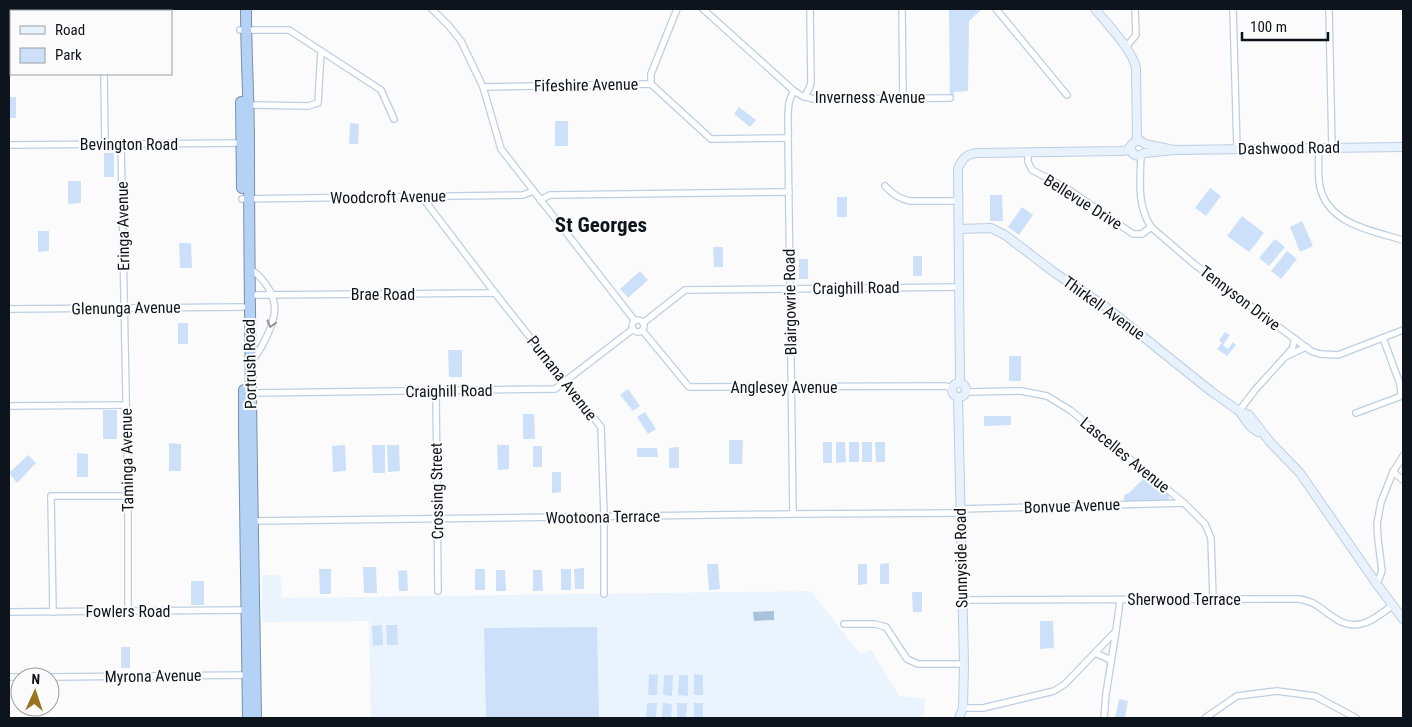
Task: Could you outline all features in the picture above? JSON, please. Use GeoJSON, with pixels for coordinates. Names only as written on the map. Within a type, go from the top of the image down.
{"type":"FeatureCollection","features":[{"type":"Feature","properties":{"kind":"highway","name":"Portrush Road"},"geometry":{"type":"LineString","coordinates":[[239,9],[243,30],[247,105],[245,143]]}},
{"type":"Feature","properties":{"kind":"highway","name":"Portrush Road"},"geometry":{"type":"LineString","coordinates":[[246,9],[243,30],[245,143],[243,307],[247,393],[252,675],[248,718]]}},
{"type":"Feature","properties":{"kind":"highway","name":"Portrush Road"},"geometry":{"type":"LineString","coordinates":[[245,199],[249,268],[250,362],[247,393]]}},
{"type":"Feature","properties":{"kind":"highway","name":"Portrush Road"},"geometry":{"type":"LineString","coordinates":[[249,521],[247,610],[256,718]]}},
{"type":"Feature","properties":{"kind":"street"},"geometry":{"type":"LineString","coordinates":[[432,9],[450,26],[461,41],[484,87],[501,149],[635,321],[643,323],[644,327],[642,330],[638,332],[633,330],[635,321]]}},
{"type":"Feature","properties":{"kind":"street"},"geometry":{"type":"LineString","coordinates":[[651,84],[650,74],[677,9]]}},
{"type":"Feature","properties":{"kind":"street","name":"Inverness Avenue"},"geometry":{"type":"LineString","coordinates":[[703,9],[794,91],[805,97],[814,99],[950,98]]}},
{"type":"Feature","properties":{"kind":"street"},"geometry":{"type":"LineString","coordinates":[[805,97],[811,82],[810,9]]}},
{"type":"Feature","properties":{"kind":"street"},"geometry":{"type":"LineString","coordinates":[[902,9],[903,98]]}},
{"type":"Feature","properties":{"kind":"street"},"geometry":{"type":"LineString","coordinates":[[996,9],[1068,95]]}},
{"type":"Feature","properties":{"kind":"street"},"geometry":{"type":"LineString","coordinates":[[1095,9],[1134,59],[1136,68],[1137,140]]}},
{"type":"Feature","properties":{"kind":"street"},"geometry":{"type":"LineString","coordinates":[[1126,47],[1136,35],[1136,9]]}},
{"type":"Feature","properties":{"kind":"street"},"geometry":{"type":"LineString","coordinates":[[1233,9],[1237,149]]}},
{"type":"Feature","properties":{"kind":"street"},"geometry":{"type":"LineString","coordinates":[[1329,9],[1332,148]]}},
{"type":"Feature","properties":{"kind":"street"},"geometry":{"type":"LineString","coordinates":[[243,30],[289,30],[381,90],[394,119]]}},
{"type":"Feature","properties":{"kind":"street"},"geometry":{"type":"LineString","coordinates":[[247,105],[308,106],[318,103],[322,51]]}},
{"type":"Feature","properties":{"kind":"street"},"geometry":{"type":"LineString","coordinates":[[104,75],[105,144]]}},
{"type":"Feature","properties":{"kind":"street","name":"Fifeshire Avenue"},"geometry":{"type":"LineString","coordinates":[[484,87],[651,84],[711,139],[788,138]]}},
{"type":"Feature","properties":{"kind":"street","name":"Blairgowrie Road"},"geometry":{"type":"LineString","coordinates":[[793,514],[788,138],[789,104],[790,97],[794,91]]}},
{"type":"Feature","properties":{"kind":"street"},"geometry":{"type":"LineString","coordinates":[[1137,140],[1145,144],[1174,150]]}},
{"type":"Feature","properties":{"kind":"street"},"geometry":{"type":"LineString","coordinates":[[1130,150],[1132,143],[1137,140]]}},
{"type":"Feature","properties":{"kind":"street","name":"Bevington Road"},"geometry":{"type":"LineString","coordinates":[[9,145],[245,143]]}},
{"type":"Feature","properties":{"kind":"street","name":"Eringa Avenue"},"geometry":{"type":"LineString","coordinates":[[121,144],[124,308]]}},
{"type":"Feature","properties":{"kind":"street"},"geometry":{"type":"LineString","coordinates":[[1145,144],[1146,149],[1139,174],[1140,198],[1150,227]]}},
{"type":"Feature","properties":{"kind":"street","name":"Dashwood Road"},"geometry":{"type":"LineString","coordinates":[[1174,150],[1403,147]]}},
{"type":"Feature","properties":{"kind":"street"},"geometry":{"type":"LineString","coordinates":[[1319,148],[1319,184],[1326,202],[1331,208],[1341,217],[1358,226],[1403,240]]}},
{"type":"Feature","properties":{"kind":"street"},"geometry":{"type":"LineString","coordinates":[[960,383],[954,384],[952,388],[955,395],[962,394],[964,387],[960,383],[958,201],[958,169],[962,159],[971,153],[1130,150]]}},
{"type":"Feature","properties":{"kind":"street"},"geometry":{"type":"LineString","coordinates":[[1130,150],[1133,154],[1143,155],[1174,150]]}},
{"type":"Feature","properties":{"kind":"street","name":"Bellevue Drive"},"geometry":{"type":"LineString","coordinates":[[1028,152],[1028,162],[1032,170],[1068,189],[1133,234],[1142,234],[1150,227]]}},
{"type":"Feature","properties":{"kind":"street"},"geometry":{"type":"LineString","coordinates":[[885,186],[899,198],[910,201],[958,201]]}},
{"type":"Feature","properties":{"kind":"street","name":"Woodcroft Avenue"},"geometry":{"type":"LineString","coordinates":[[245,199],[523,195],[533,191]]}},
{"type":"Feature","properties":{"kind":"street"},"geometry":{"type":"LineString","coordinates":[[540,200],[550,195],[789,192]]}},
{"type":"Feature","properties":{"kind":"street","name":"Purnana Avenue"},"geometry":{"type":"LineString","coordinates":[[422,197],[601,427],[604,594]]}},
{"type":"Feature","properties":{"kind":"street","name":"Tennyson Drive"},"geometry":{"type":"LineString","coordinates":[[1150,227],[1194,264],[1311,351],[1338,356],[1403,330]]}},
{"type":"Feature","properties":{"kind":"street","name":"Thirkell Avenue"},"geometry":{"type":"LineString","coordinates":[[959,229],[991,228],[1005,234],[1055,273],[1106,307],[1212,392],[1239,411],[1250,426],[1270,442],[1300,473],[1376,583],[1403,618]]}},
{"type":"Feature","properties":{"kind":"street"},"geometry":{"type":"LineString","coordinates":[[249,268],[256,272],[267,286],[275,303],[272,320],[261,349],[250,362]]}},
{"type":"Feature","properties":{"kind":"street","name":"Craighill Road"},"geometry":{"type":"LineString","coordinates":[[643,323],[685,290],[959,287]]}},
{"type":"Feature","properties":{"kind":"street","name":"Brae Road"},"geometry":{"type":"LineString","coordinates":[[249,295],[495,293]]}},
{"type":"Feature","properties":{"kind":"street","name":"Glenunga Avenue"},"geometry":{"type":"LineString","coordinates":[[9,309],[243,307]]}},
{"type":"Feature","properties":{"kind":"street","name":"Taminga Avenue"},"geometry":{"type":"LineString","coordinates":[[124,308],[128,496],[128,611]]}},
{"type":"Feature","properties":{"kind":"street","name":"Craighill Road"},"geometry":{"type":"LineString","coordinates":[[247,393],[555,389],[633,330]]}},
{"type":"Feature","properties":{"kind":"street","name":"Anglesey Avenue"},"geometry":{"type":"LineString","coordinates":[[642,330],[689,387],[945,386],[952,388]]}},
{"type":"Feature","properties":{"kind":"street"},"geometry":{"type":"LineString","coordinates":[[1356,413],[1399,397],[1401,394],[1400,384],[1383,338]]}},
{"type":"Feature","properties":{"kind":"street"},"geometry":{"type":"LineString","coordinates":[[1239,411],[1292,349],[1295,339]]}},
{"type":"Feature","properties":{"kind":"street"},"geometry":{"type":"LineString","coordinates":[[1283,358],[1306,347]]}},
{"type":"Feature","properties":{"kind":"street","name":"Crossing Street"},"geometry":{"type":"LineString","coordinates":[[436,391],[438,591]]}},
{"type":"Feature","properties":{"kind":"street","name":"Lascelles Avenue"},"geometry":{"type":"LineString","coordinates":[[962,394],[1021,391],[1047,396],[1070,410],[1184,503],[1205,524],[1211,538],[1212,599]]}},
{"type":"Feature","properties":{"kind":"street","name":"Sunnyside Road"},"geometry":{"type":"LineString","coordinates":[[959,718],[963,708],[964,664],[960,511],[962,394]]}},
{"type":"Feature","properties":{"kind":"street"},"geometry":{"type":"LineString","coordinates":[[9,406],[126,404]]}},
{"type":"Feature","properties":{"kind":"street"},"geometry":{"type":"LineString","coordinates":[[1376,583],[1382,571],[1378,539],[1379,512],[1383,494],[1403,456]]}},
{"type":"Feature","properties":{"kind":"street"},"geometry":{"type":"LineString","coordinates":[[1393,472],[1403,480]]}},
{"type":"Feature","properties":{"kind":"street"},"geometry":{"type":"LineString","coordinates":[[53,612],[51,496],[128,496]]}},
{"type":"Feature","properties":{"kind":"street","name":"Bonvue Avenue"},"geometry":{"type":"LineString","coordinates":[[960,511],[1184,503]]}},
{"type":"Feature","properties":{"kind":"street","name":"Wootoona Terrace"},"geometry":{"type":"LineString","coordinates":[[249,521],[960,511]]}},
{"type":"Feature","properties":{"kind":"street","name":"Sherwood Terrace"},"geometry":{"type":"LineString","coordinates":[[962,600],[1299,599],[1318,605],[1334,619],[1360,625],[1374,620],[1393,605]]}},
{"type":"Feature","properties":{"kind":"street"},"geometry":{"type":"LineString","coordinates":[[1104,718],[1120,600]]}},
{"type":"Feature","properties":{"kind":"street","name":"Fowlers Road"},"geometry":{"type":"LineString","coordinates":[[9,612],[247,610]]}},
{"type":"Feature","properties":{"kind":"street"},"geometry":{"type":"LineString","coordinates":[[844,624],[875,624],[886,627],[907,659],[918,664],[964,664]]}},
{"type":"Feature","properties":{"kind":"street"},"geometry":{"type":"LineString","coordinates":[[963,708],[983,708],[1054,691],[1065,684],[1116,631]]}},
{"type":"Feature","properties":{"kind":"street"},"geometry":{"type":"LineString","coordinates":[[1095,653],[1111,660]]}},
{"type":"Feature","properties":{"kind":"street","name":"Myrona Avenue"},"geometry":{"type":"LineString","coordinates":[[60,677],[252,675]]}},
{"type":"Feature","properties":{"kind":"street"},"geometry":{"type":"LineString","coordinates":[[1205,718],[1237,696],[1277,691],[1315,696],[1356,718]]}},
{"type":"Feature","properties":{"kind":"shaded area"},"geometry":{"type":"Polygon","coordinates":[[[262,575],[277,575],[281,579],[282,598],[811,591],[860,654],[871,650],[899,696],[925,699],[924,718],[371,718],[369,621],[262,622],[262,575]]]}},
{"type":"Feature","properties":{"kind":"shaded area"},"geometry":{"type":"Polygon","coordinates":[[[774,611],[774,620],[754,621],[753,612],[774,611]]]}},
{"type":"Feature","properties":{"kind":"green space"},"geometry":{"type":"Polygon","coordinates":[[[949,9],[982,9],[969,21],[968,91],[954,92],[954,97],[950,98],[949,9]]]}},
{"type":"Feature","properties":{"kind":"green space"},"geometry":{"type":"Polygon","coordinates":[[[9,97],[16,97],[16,118],[9,118],[9,97]]]}},
{"type":"Feature","properties":{"kind":"green space"},"geometry":{"type":"Polygon","coordinates":[[[739,107],[756,120],[750,127],[734,114],[739,107]]]}},
{"type":"Feature","properties":{"kind":"green space"},"geometry":{"type":"Polygon","coordinates":[[[555,121],[568,121],[568,146],[555,146],[555,121]]]}},
{"type":"Feature","properties":{"kind":"green space"},"geometry":{"type":"Polygon","coordinates":[[[350,123],[359,124],[358,144],[349,144],[350,123]]]}},
{"type":"Feature","properties":{"kind":"green space"},"geometry":{"type":"Polygon","coordinates":[[[104,153],[114,153],[114,177],[104,177],[104,153]]]}},
{"type":"Feature","properties":{"kind":"green space"},"geometry":{"type":"Polygon","coordinates":[[[68,181],[81,181],[81,203],[68,204],[68,181]]]}},
{"type":"Feature","properties":{"kind":"green space"},"geometry":{"type":"Polygon","coordinates":[[[1210,188],[1221,196],[1206,216],[1195,208],[1210,188]]]}},
{"type":"Feature","properties":{"kind":"green space"},"geometry":{"type":"Polygon","coordinates":[[[990,195],[1002,195],[1003,221],[990,221],[990,195]]]}},
{"type":"Feature","properties":{"kind":"green space"},"geometry":{"type":"Polygon","coordinates":[[[837,197],[847,197],[847,217],[837,217],[837,197]]]}},
{"type":"Feature","properties":{"kind":"green space"},"geometry":{"type":"Polygon","coordinates":[[[1022,207],[1033,215],[1019,235],[1008,227],[1022,207]]]}},
{"type":"Feature","properties":{"kind":"green space"},"geometry":{"type":"Polygon","coordinates":[[[1242,216],[1264,233],[1249,252],[1227,236],[1242,216]]]}},
{"type":"Feature","properties":{"kind":"green space"},"geometry":{"type":"Polygon","coordinates":[[[1302,221],[1313,246],[1300,252],[1290,227],[1302,221]]]}},
{"type":"Feature","properties":{"kind":"green space"},"geometry":{"type":"Polygon","coordinates":[[[38,231],[49,231],[49,251],[38,252],[38,231]]]}},
{"type":"Feature","properties":{"kind":"green space"},"geometry":{"type":"Polygon","coordinates":[[[1275,239],[1285,247],[1269,266],[1259,258],[1275,239]]]}},
{"type":"Feature","properties":{"kind":"green space"},"geometry":{"type":"Polygon","coordinates":[[[179,243],[191,243],[192,268],[180,268],[179,243]]]}},
{"type":"Feature","properties":{"kind":"green space"},"geometry":{"type":"Polygon","coordinates":[[[713,247],[723,247],[723,267],[714,267],[713,247]]]}},
{"type":"Feature","properties":{"kind":"green space"},"geometry":{"type":"Polygon","coordinates":[[[1287,251],[1297,259],[1281,279],[1271,271],[1287,251]]]}},
{"type":"Feature","properties":{"kind":"green space"},"geometry":{"type":"Polygon","coordinates":[[[913,256],[922,256],[922,276],[913,276],[913,256]]]}},
{"type":"Feature","properties":{"kind":"green space"},"geometry":{"type":"Polygon","coordinates":[[[799,259],[808,259],[808,279],[799,279],[799,259]]]}},
{"type":"Feature","properties":{"kind":"green space"},"geometry":{"type":"Polygon","coordinates":[[[640,271],[648,280],[628,298],[620,289],[640,271]]]}},
{"type":"Feature","properties":{"kind":"green space"},"geometry":{"type":"Polygon","coordinates":[[[178,323],[188,323],[188,344],[178,344],[178,323]]]}},
{"type":"Feature","properties":{"kind":"green space"},"geometry":{"type":"Polygon","coordinates":[[[1225,332],[1230,335],[1223,345],[1228,349],[1233,342],[1236,345],[1227,356],[1217,349],[1222,343],[1219,340],[1225,332]]]}},
{"type":"Feature","properties":{"kind":"green space"},"geometry":{"type":"Polygon","coordinates":[[[448,350],[462,350],[462,377],[449,377],[448,350]]]}},
{"type":"Feature","properties":{"kind":"green space"},"geometry":{"type":"Polygon","coordinates":[[[1009,356],[1021,356],[1021,381],[1009,381],[1009,356]]]}},
{"type":"Feature","properties":{"kind":"green space"},"geometry":{"type":"Polygon","coordinates":[[[628,389],[640,406],[633,411],[620,395],[628,389]]]}},
{"type":"Feature","properties":{"kind":"green space"},"geometry":{"type":"Polygon","coordinates":[[[103,410],[117,410],[117,439],[103,439],[103,410]]]}},
{"type":"Feature","properties":{"kind":"green space"},"geometry":{"type":"Polygon","coordinates":[[[645,412],[656,429],[648,434],[637,417],[645,412]]]}},
{"type":"Feature","properties":{"kind":"green space"},"geometry":{"type":"Polygon","coordinates":[[[523,414],[534,414],[535,439],[523,439],[523,414]]]}},
{"type":"Feature","properties":{"kind":"green space"},"geometry":{"type":"Polygon","coordinates":[[[984,416],[1011,416],[1011,425],[984,426],[984,416]]]}},
{"type":"Feature","properties":{"kind":"green space"},"geometry":{"type":"Polygon","coordinates":[[[729,440],[743,440],[742,464],[729,464],[729,440]]]}},
{"type":"Feature","properties":{"kind":"green space"},"geometry":{"type":"Polygon","coordinates":[[[823,442],[832,442],[832,463],[823,463],[823,442]]]}},
{"type":"Feature","properties":{"kind":"green space"},"geometry":{"type":"Polygon","coordinates":[[[836,442],[845,442],[846,462],[836,463],[836,442]]]}},
{"type":"Feature","properties":{"kind":"green space"},"geometry":{"type":"Polygon","coordinates":[[[849,442],[859,442],[859,462],[849,462],[849,442]]]}},
{"type":"Feature","properties":{"kind":"green space"},"geometry":{"type":"Polygon","coordinates":[[[862,442],[872,442],[872,462],[862,462],[862,442]]]}},
{"type":"Feature","properties":{"kind":"green space"},"geometry":{"type":"Polygon","coordinates":[[[875,442],[885,442],[885,462],[876,462],[875,442]]]}},
{"type":"Feature","properties":{"kind":"green space"},"geometry":{"type":"Polygon","coordinates":[[[169,443],[181,444],[181,471],[169,471],[169,443]]]}},
{"type":"Feature","properties":{"kind":"green space"},"geometry":{"type":"Polygon","coordinates":[[[345,445],[346,471],[333,472],[332,446],[345,445]]]}},
{"type":"Feature","properties":{"kind":"green space"},"geometry":{"type":"Polygon","coordinates":[[[372,445],[385,445],[385,473],[373,473],[372,445]]]}},
{"type":"Feature","properties":{"kind":"green space"},"geometry":{"type":"Polygon","coordinates":[[[387,445],[399,445],[400,471],[388,472],[387,445]]]}},
{"type":"Feature","properties":{"kind":"green space"},"geometry":{"type":"Polygon","coordinates":[[[497,445],[509,445],[509,469],[498,470],[497,445]]]}},
{"type":"Feature","properties":{"kind":"green space"},"geometry":{"type":"Polygon","coordinates":[[[533,446],[542,446],[542,467],[533,467],[533,446]]]}},
{"type":"Feature","properties":{"kind":"green space"},"geometry":{"type":"Polygon","coordinates":[[[679,447],[679,468],[669,468],[669,448],[679,447]]]}},
{"type":"Feature","properties":{"kind":"green space"},"geometry":{"type":"Polygon","coordinates":[[[637,448],[657,448],[658,457],[637,457],[637,448]]]}},
{"type":"Feature","properties":{"kind":"green space"},"geometry":{"type":"Polygon","coordinates":[[[77,453],[88,454],[88,477],[77,477],[77,453]]]}},
{"type":"Feature","properties":{"kind":"green space"},"geometry":{"type":"Polygon","coordinates":[[[28,455],[36,463],[17,483],[9,473],[28,455]]]}},
{"type":"Feature","properties":{"kind":"green space"},"geometry":{"type":"Polygon","coordinates":[[[552,472],[561,472],[561,492],[552,493],[552,472]]]}},
{"type":"Feature","properties":{"kind":"green space"},"geometry":{"type":"Polygon","coordinates":[[[1143,472],[1169,494],[1169,499],[1166,501],[1124,501],[1124,495],[1129,493],[1142,480],[1143,472]]]}},
{"type":"Feature","properties":{"kind":"green space"},"geometry":{"type":"Polygon","coordinates":[[[889,563],[889,584],[880,584],[880,564],[889,563]]]}},
{"type":"Feature","properties":{"kind":"green space"},"geometry":{"type":"Polygon","coordinates":[[[707,564],[718,564],[720,589],[709,590],[707,564]]]}},
{"type":"Feature","properties":{"kind":"green space"},"geometry":{"type":"Polygon","coordinates":[[[858,564],[867,564],[867,584],[858,585],[858,564]]]}},
{"type":"Feature","properties":{"kind":"green space"},"geometry":{"type":"Polygon","coordinates":[[[363,567],[376,567],[377,593],[364,593],[363,567]]]}},
{"type":"Feature","properties":{"kind":"green space"},"geometry":{"type":"Polygon","coordinates":[[[584,568],[584,589],[575,589],[574,569],[584,568]]]}},
{"type":"Feature","properties":{"kind":"green space"},"geometry":{"type":"Polygon","coordinates":[[[319,569],[331,569],[331,594],[320,594],[319,569]]]}},
{"type":"Feature","properties":{"kind":"green space"},"geometry":{"type":"Polygon","coordinates":[[[475,569],[485,569],[485,590],[475,590],[475,569]]]}},
{"type":"Feature","properties":{"kind":"green space"},"geometry":{"type":"Polygon","coordinates":[[[561,569],[571,569],[571,590],[561,590],[561,569]]]}},
{"type":"Feature","properties":{"kind":"green space"},"geometry":{"type":"Polygon","coordinates":[[[407,570],[408,591],[399,591],[398,571],[407,570]]]}},
{"type":"Feature","properties":{"kind":"green space"},"geometry":{"type":"Polygon","coordinates":[[[496,570],[505,570],[506,591],[496,591],[496,570]]]}},
{"type":"Feature","properties":{"kind":"green space"},"geometry":{"type":"Polygon","coordinates":[[[533,570],[542,570],[543,591],[533,591],[533,570]]]}},
{"type":"Feature","properties":{"kind":"green space"},"geometry":{"type":"Polygon","coordinates":[[[191,581],[204,581],[204,605],[191,605],[191,581]]]}},
{"type":"Feature","properties":{"kind":"green space"},"geometry":{"type":"Polygon","coordinates":[[[912,592],[922,592],[922,612],[913,612],[912,592]]]}},
{"type":"Feature","properties":{"kind":"green space"},"geometry":{"type":"Polygon","coordinates":[[[1040,621],[1053,621],[1054,648],[1040,649],[1040,621]]]}},
{"type":"Feature","properties":{"kind":"green space"},"geometry":{"type":"Polygon","coordinates":[[[382,625],[383,645],[373,646],[372,626],[382,625]]]}},
{"type":"Feature","properties":{"kind":"green space"},"geometry":{"type":"Polygon","coordinates":[[[386,625],[397,625],[398,645],[387,645],[386,625]]]}},
{"type":"Feature","properties":{"kind":"green space"},"geometry":{"type":"Polygon","coordinates":[[[597,627],[599,718],[486,718],[484,628],[597,627]]]}},
{"type":"Feature","properties":{"kind":"green space"},"geometry":{"type":"Polygon","coordinates":[[[121,647],[130,647],[130,668],[121,668],[121,647]]]}},
{"type":"Feature","properties":{"kind":"green space"},"geometry":{"type":"Polygon","coordinates":[[[649,674],[658,675],[657,695],[648,695],[649,674]]]}},
{"type":"Feature","properties":{"kind":"green space"},"geometry":{"type":"Polygon","coordinates":[[[694,674],[703,675],[703,695],[694,695],[694,674]]]}},
{"type":"Feature","properties":{"kind":"green space"},"geometry":{"type":"Polygon","coordinates":[[[664,675],[673,675],[672,696],[663,695],[664,675]]]}},
{"type":"Feature","properties":{"kind":"green space"},"geometry":{"type":"Polygon","coordinates":[[[679,675],[688,675],[688,696],[678,695],[679,675]]]}},
{"type":"Feature","properties":{"kind":"green space"},"geometry":{"type":"Polygon","coordinates":[[[1119,699],[1128,701],[1125,718],[1115,718],[1119,699]]]}},
{"type":"Feature","properties":{"kind":"green space"},"geometry":{"type":"Polygon","coordinates":[[[647,703],[657,703],[656,718],[646,718],[647,703]]]}},
{"type":"Feature","properties":{"kind":"green space"},"geometry":{"type":"Polygon","coordinates":[[[663,703],[672,704],[671,718],[662,718],[663,703]]]}},
{"type":"Feature","properties":{"kind":"green space"},"geometry":{"type":"Polygon","coordinates":[[[677,703],[687,703],[686,718],[677,718],[677,703]]]}},
{"type":"Feature","properties":{"kind":"green space"},"geometry":{"type":"Polygon","coordinates":[[[694,703],[703,703],[703,718],[694,718],[694,703]]]}},
{"type":"Feature","properties":{"kind":"district","name":"St Georges"},"geometry":{"type":"Point","coordinates":[601,225]}}]}
